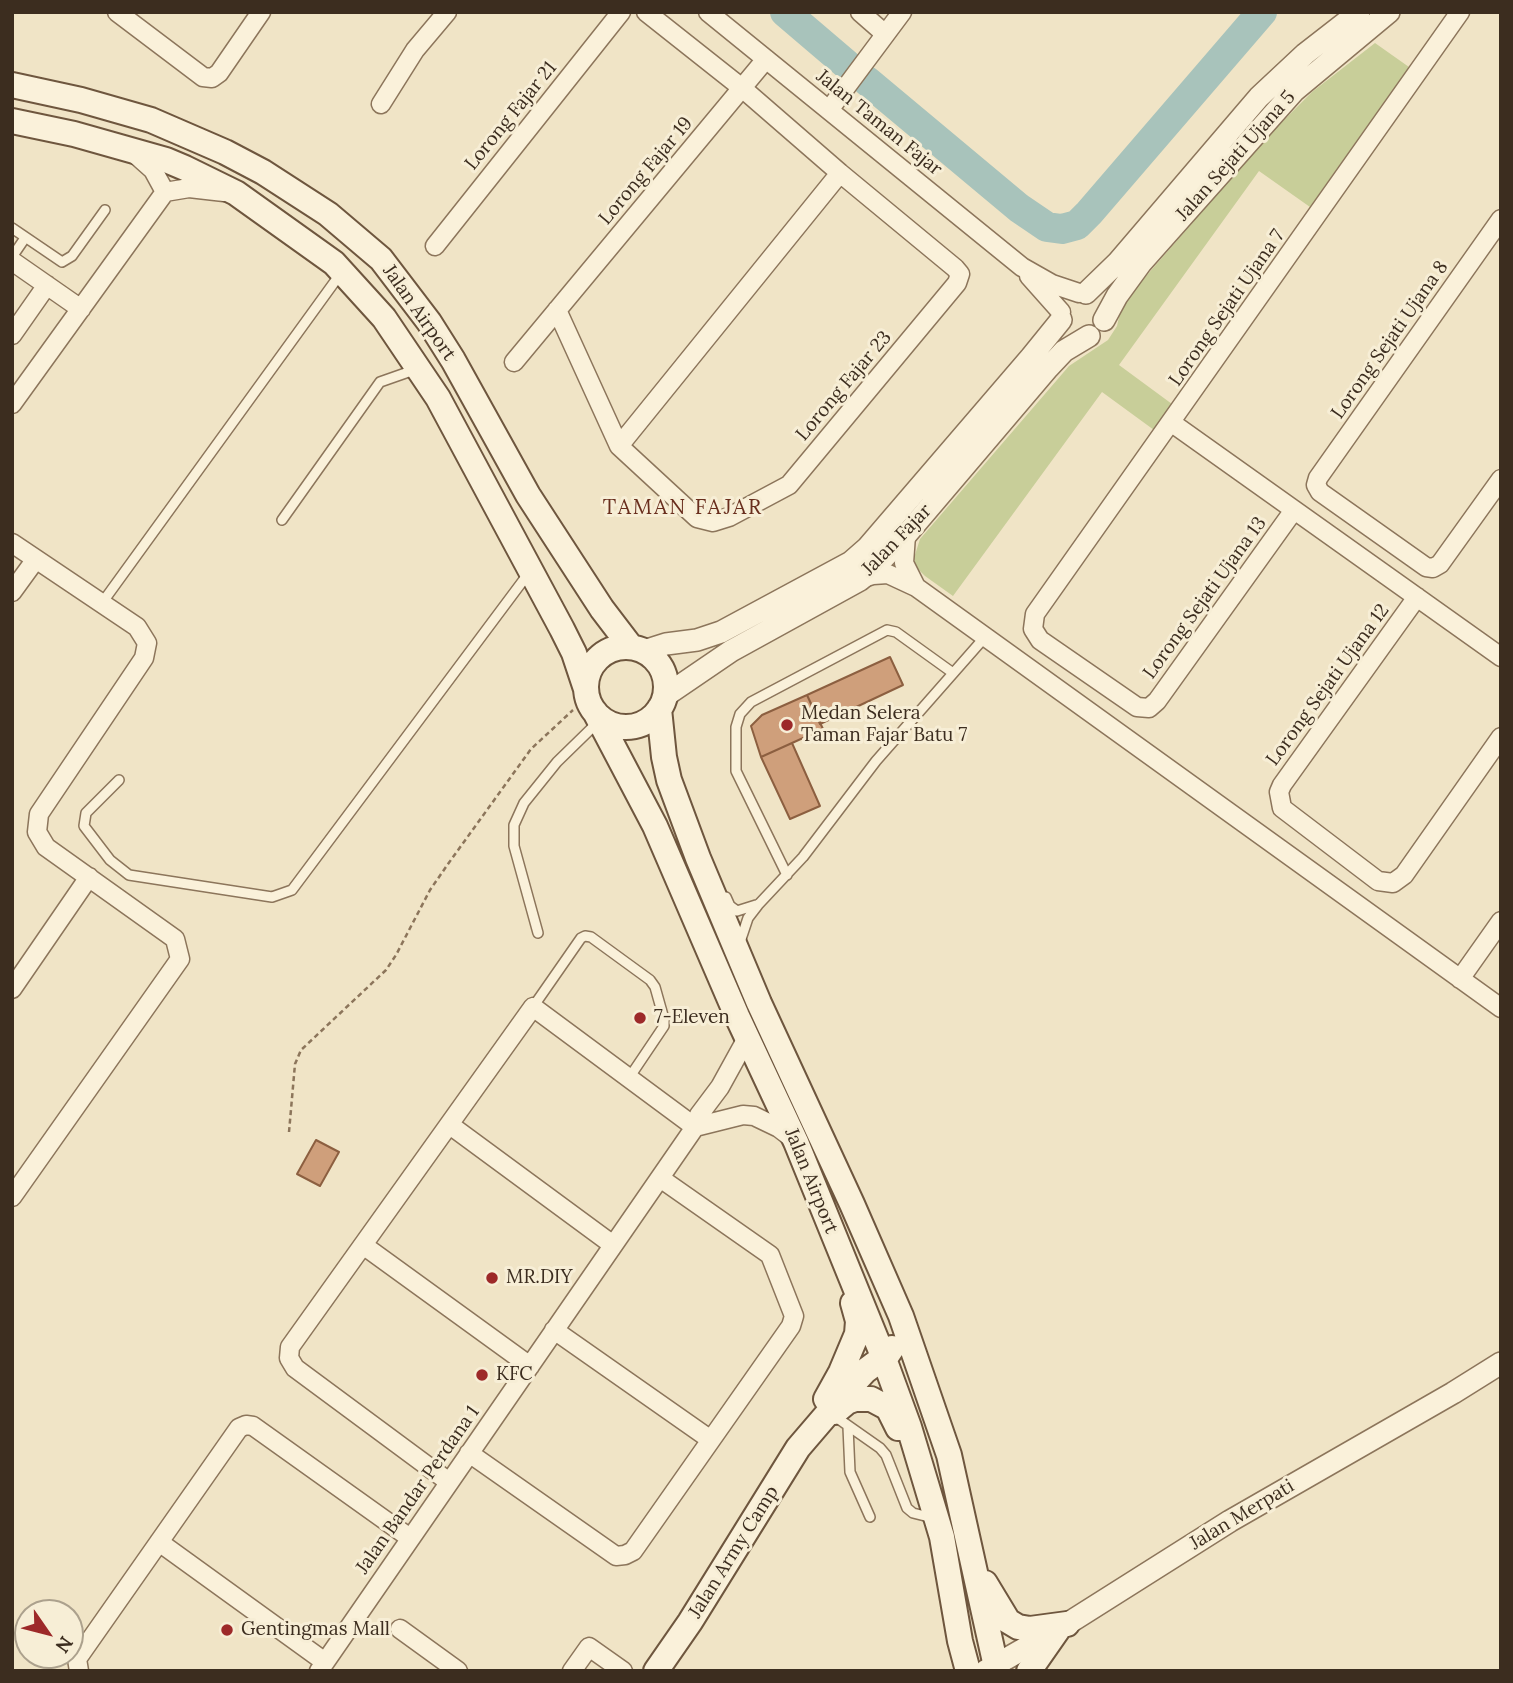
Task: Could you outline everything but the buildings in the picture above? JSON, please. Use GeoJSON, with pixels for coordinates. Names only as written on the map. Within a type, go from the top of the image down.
{"type":"FeatureCollection","features":[{"type":"Feature","properties":{"kind":"main road","name":"Jalan Airport"},"geometry":{"type":"LineString","coordinates":[[12,85],[81,100],[151,120],[225,152],[263,172],[328,214],[381,259],[441,341],[528,495],[602,609],[637,649]]}},
{"type":"Feature","properties":{"kind":"main road","name":"Jalan Airport"},"geometry":{"type":"LineString","coordinates":[[12,121],[74,134],[166,160],[236,193],[342,271],[384,318],[438,398],[574,653],[592,706],[655,826],[747,1038],[796,1142],[909,1427],[942,1538],[968,1671]]}},
{"type":"Feature","properties":{"kind":"main road"},"geometry":{"type":"LineString","coordinates":[[617,648],[637,649],[654,659],[662,670],[666,683],[662,703],[645,722],[628,727],[610,723],[592,706],[588,676],[594,663],[604,654],[617,648]]}},
{"type":"Feature","properties":{"kind":"main road","name":"Jalan Airport"},"geometry":{"type":"LineString","coordinates":[[662,703],[664,757],[669,780],[698,858],[741,962],[901,1316],[949,1455],[992,1669]]}},
{"type":"Feature","properties":{"kind":"main road"},"geometry":{"type":"LineString","coordinates":[[793,1076],[813,1151],[892,1324],[894,1334],[888,1354],[859,1378],[805,1441]]}},
{"type":"Feature","properties":{"kind":"main road"},"geometry":{"type":"LineString","coordinates":[[805,1441],[857,1334],[855,1306],[828,1242],[828,1221]]}},
{"type":"Feature","properties":{"kind":"main road"},"geometry":{"type":"LineString","coordinates":[[805,1441],[840,1421],[847,1402],[864,1397],[881,1402],[888,1408],[946,1562]]}},
{"type":"Feature","properties":{"kind":"main road","name":"Jalan Army Camp"},"geometry":{"type":"LineString","coordinates":[[656,1671],[805,1441]]}},
{"type":"Feature","properties":{"kind":"main road"},"geometry":{"type":"LineString","coordinates":[[971,1558],[1008,1621],[1018,1627],[1030,1629],[1063,1626]]}},
{"type":"Feature","properties":{"kind":"main road"},"geometry":{"type":"LineString","coordinates":[[1029,1671],[1063,1626]]}},
{"type":"Feature","properties":{"kind":"street"},"geometry":{"type":"LineString","coordinates":[[117,12],[203,77],[212,78],[219,74],[261,12]]}},
{"type":"Feature","properties":{"kind":"street"},"geometry":{"type":"LineString","coordinates":[[381,104],[415,50],[447,12]]}},
{"type":"Feature","properties":{"kind":"street","name":"Lorong Fajar 21"},"geometry":{"type":"LineString","coordinates":[[435,246],[621,12]]}},
{"type":"Feature","properties":{"kind":"street","name":"Lorong Fajar 23"},"geometry":{"type":"LineString","coordinates":[[619,446],[698,518],[713,522],[729,517],[789,485],[957,283],[960,274],[742,88],[646,12]]}},
{"type":"Feature","properties":{"kind":"street","name":"Jalan Taman Fajar"},"geometry":{"type":"LineString","coordinates":[[708,12],[1022,267]]}},
{"type":"Feature","properties":{"kind":"street"},"geometry":{"type":"LineString","coordinates":[[860,12],[884,33]]}},
{"type":"Feature","properties":{"kind":"street"},"geometry":{"type":"LineString","coordinates":[[829,110],[902,12]]}},
{"type":"Feature","properties":{"kind":"street","name":"Jalan Sejati Ujana 5"},"geometry":{"type":"LineString","coordinates":[[1083,293],[1118,262],[1259,97],[1305,54],[1359,12]]}},
{"type":"Feature","properties":{"kind":"street","name":"Jalan Sejati Ujana 5"},"geometry":{"type":"LineString","coordinates":[[1104,320],[1117,296],[1141,264],[1294,91],[1389,12]]}},
{"type":"Feature","properties":{"kind":"street","name":"Lorong Sejati Ujana 7"},"geometry":{"type":"LineString","coordinates":[[1149,708],[1137,707],[1040,640],[1033,629],[1035,614],[1460,12]]}},
{"type":"Feature","properties":{"kind":"street","name":"Lorong Fajar 19"},"geometry":{"type":"LineString","coordinates":[[514,362],[766,59]]}},
{"type":"Feature","properties":{"kind":"street"},"geometry":{"type":"LineString","coordinates":[[130,150],[153,170],[165,192]]}},
{"type":"Feature","properties":{"kind":"street"},"geometry":{"type":"LineString","coordinates":[[557,310],[619,446],[840,173]]}},
{"type":"Feature","properties":{"kind":"street"},"geometry":{"type":"LineString","coordinates":[[12,404],[165,192],[189,188],[236,193]]}},
{"type":"Feature","properties":{"kind":"street","name":"Lorong Sejati Ujana 8"},"geometry":{"type":"LineString","coordinates":[[1501,219],[1325,467],[1316,485],[1320,492],[1426,567],[1433,568],[1440,564],[1501,479]]}},
{"type":"Feature","properties":{"kind":"street"},"geometry":{"type":"LineString","coordinates":[[12,259],[81,309]]}},
{"type":"Feature","properties":{"kind":"street"},"geometry":{"type":"LineString","coordinates":[[1022,267],[1052,284],[1099,300],[1103,306],[1104,320],[1096,332],[1082,337],[1068,332],[1061,316],[1022,267]]}},
{"type":"Feature","properties":{"kind":"street"},"geometry":{"type":"LineString","coordinates":[[12,335],[47,285]]}},
{"type":"Feature","properties":{"kind":"street"},"geometry":{"type":"LineString","coordinates":[[1061,316],[1067,299],[1083,293]]}},
{"type":"Feature","properties":{"kind":"street","name":"Jalan Fajar"},"geometry":{"type":"LineString","coordinates":[[637,649],[697,640],[721,632],[851,562],[867,548],[1031,357],[1061,316]]}},
{"type":"Feature","properties":{"kind":"street","name":"Jalan Fajar"},"geometry":{"type":"LineString","coordinates":[[662,703],[731,651],[860,580],[872,570],[906,535],[1056,359],[1089,336]]}},
{"type":"Feature","properties":{"kind":"street"},"geometry":{"type":"LineString","coordinates":[[1172,423],[1501,657]]}},
{"type":"Feature","properties":{"kind":"street","name":"Lorong Sejati Ujana 13"},"geometry":{"type":"LineString","coordinates":[[1149,708],[1157,701],[1294,510]]}},
{"type":"Feature","properties":{"kind":"street"},"geometry":{"type":"LineString","coordinates":[[906,535],[904,563],[916,587]]}},
{"type":"Feature","properties":{"kind":"street"},"geometry":{"type":"LineString","coordinates":[[12,543],[137,627],[147,643],[144,658],[39,814],[36,823],[37,832],[46,847],[175,939],[180,958],[12,1198]]}},
{"type":"Feature","properties":{"kind":"street"},"geometry":{"type":"LineString","coordinates":[[12,592],[36,559]]}},
{"type":"Feature","properties":{"kind":"street"},"geometry":{"type":"LineString","coordinates":[[860,580],[873,575],[888,574],[916,587],[1501,1008]]}},
{"type":"Feature","properties":{"kind":"street","name":"Lorong Sejati Ujana 12"},"geometry":{"type":"LineString","coordinates":[[1417,597],[1282,785],[1279,800],[1287,813],[1378,881],[1393,883],[1404,875],[1501,737]]}},
{"type":"Feature","properties":{"kind":"street"},"geometry":{"type":"LineString","coordinates":[[12,989],[89,877]]}},
{"type":"Feature","properties":{"kind":"street"},"geometry":{"type":"LineString","coordinates":[[1460,979],[1501,920]]}},
{"type":"Feature","properties":{"kind":"street"},"geometry":{"type":"LineString","coordinates":[[449,1482],[295,1368],[289,1358],[290,1348],[533,1007],[695,1127],[743,1115],[754,1116],[779,1128],[796,1142]]}},
{"type":"Feature","properties":{"kind":"street","name":"Jalan Bandar Perdana 1"},"geometry":{"type":"LineString","coordinates":[[322,1666],[695,1127],[699,1115],[720,1087],[747,1038]]}},
{"type":"Feature","properties":{"kind":"street"},"geometry":{"type":"LineString","coordinates":[[450,1125],[613,1245]]}},
{"type":"Feature","properties":{"kind":"street"},"geometry":{"type":"LineString","coordinates":[[469,1453],[616,1556],[633,1551],[791,1326],[793,1316],[770,1255],[660,1178]]}},
{"type":"Feature","properties":{"kind":"street"},"geometry":{"type":"LineString","coordinates":[[363,1245],[530,1366]]}},
{"type":"Feature","properties":{"kind":"street"},"geometry":{"type":"LineString","coordinates":[[554,1330],[711,1440]]}},
{"type":"Feature","properties":{"kind":"street","name":"Jalan Merpati"},"geometry":{"type":"LineString","coordinates":[[992,1669],[1230,1521],[1501,1363]]}},
{"type":"Feature","properties":{"kind":"street"},"geometry":{"type":"LineString","coordinates":[[79,1671],[77,1659],[239,1428],[246,1425],[253,1426],[410,1538]]}},
{"type":"Feature","properties":{"kind":"street"},"geometry":{"type":"LineString","coordinates":[[159,1542],[322,1666]]}},
{"type":"Feature","properties":{"kind":"street"},"geometry":{"type":"LineString","coordinates":[[400,1629],[458,1671]]}},
{"type":"Feature","properties":{"kind":"street"},"geometry":{"type":"LineString","coordinates":[[572,1671],[589,1647],[622,1671]]}},
{"type":"Feature","properties":{"kind":"lane"},"geometry":{"type":"LineString","coordinates":[[12,229],[57,260],[67,261],[105,210]]}},
{"type":"Feature","properties":{"kind":"lane"},"geometry":{"type":"LineString","coordinates":[[12,259],[26,238]]}},
{"type":"Feature","properties":{"kind":"lane"},"geometry":{"type":"LineString","coordinates":[[102,603],[342,271]]}},
{"type":"Feature","properties":{"kind":"lane"},"geometry":{"type":"LineString","coordinates":[[282,520],[380,382],[418,368]]}},
{"type":"Feature","properties":{"kind":"lane"},"geometry":{"type":"LineString","coordinates":[[119,780],[86,813],[84,826],[110,860],[129,875],[272,897],[292,890],[531,570]]}},
{"type":"Feature","properties":{"kind":"lane"},"geometry":{"type":"LineString","coordinates":[[787,875],[736,771],[736,727],[740,714],[751,702],[887,630],[896,632],[953,673]]}},
{"type":"Feature","properties":{"kind":"lane"},"geometry":{"type":"LineString","coordinates":[[741,962],[740,945],[748,918],[787,875],[876,761],[985,637]]}},
{"type":"Feature","properties":{"kind":"lane"},"geometry":{"type":"LineString","coordinates":[[538,933],[514,846],[514,825],[524,803],[557,762],[592,706]]}},
{"type":"Feature","properties":{"kind":"lane"},"geometry":{"type":"LineString","coordinates":[[698,858],[734,909],[742,911],[758,905]]}},
{"type":"Feature","properties":{"kind":"lane"},"geometry":{"type":"LineString","coordinates":[[533,1007],[580,938],[585,936],[591,937],[650,980],[655,987],[664,1026],[629,1078]]}},
{"type":"Feature","properties":{"kind":"lane"},"geometry":{"type":"LineString","coordinates":[[840,1421],[850,1472],[870,1517]]}},
{"type":"Feature","properties":{"kind":"lane"},"geometry":{"type":"LineString","coordinates":[[840,1421],[880,1448],[886,1455],[907,1508],[929,1517]]}},
{"type":"Feature","properties":{"kind":"path"},"geometry":{"type":"LineString","coordinates":[[289,1132],[295,1064],[301,1050],[386,970],[430,890],[531,749],[570,711],[592,706]]}},
{"type":"Feature","properties":{"kind":"green space"},"geometry":{"type":"Polygon","coordinates":[[[1375,43],[1409,67],[1310,207],[1259,171],[1119,365],[1172,404],[1154,430],[1102,392],[953,596],[925,576],[916,567],[914,558],[920,539],[1069,366],[1108,340],[1117,326],[1126,299],[1270,134],[1312,92],[1375,43]]]}},
{"type":"Feature","properties":{"kind":"waterway"},"geometry":{"type":"LineString","coordinates":[[785,12],[846,64]]}},
{"type":"Feature","properties":{"kind":"waterway"},"geometry":{"type":"LineString","coordinates":[[867,81],[1019,208],[1047,227],[1062,229],[1077,225],[1089,213],[1262,12]]}},
{"type":"Feature","properties":{"kind":"place","name":"Medan Selera Taman Fajar Batu 7"},"geometry":{"type":"Point","coordinates":[787,725]}},
{"type":"Feature","properties":{"kind":"place","name":"7-Eleven"},"geometry":{"type":"Point","coordinates":[640,1018]}},
{"type":"Feature","properties":{"kind":"place","name":"MR.DIY"},"geometry":{"type":"Point","coordinates":[492,1278]}},
{"type":"Feature","properties":{"kind":"place","name":"KFC"},"geometry":{"type":"Point","coordinates":[482,1375]}},
{"type":"Feature","properties":{"kind":"place","name":"Gentingmas Mall"},"geometry":{"type":"Point","coordinates":[227,1630]}},
{"type":"Feature","properties":{"kind":"district","name":"TAMAN FAJAR"},"geometry":{"type":"Point","coordinates":[683,508]}}]}
